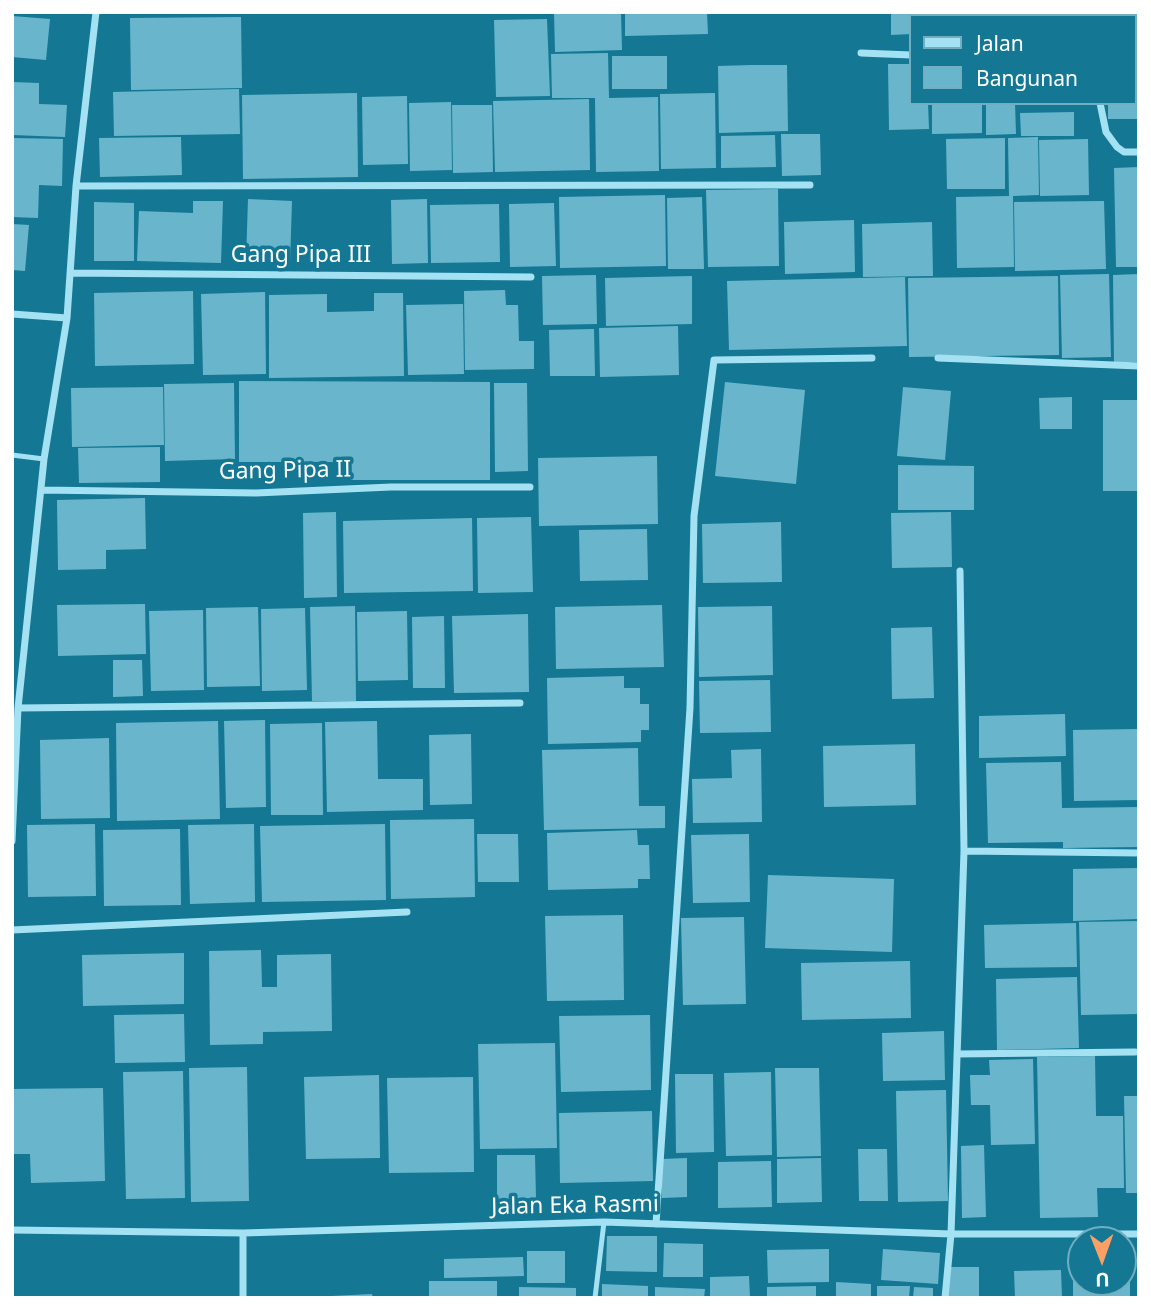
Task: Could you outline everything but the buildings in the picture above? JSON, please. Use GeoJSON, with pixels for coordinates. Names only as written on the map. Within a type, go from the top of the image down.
{"type":"FeatureCollection","features":[{"type":"Feature","properties":{"kind":"street"},"geometry":{"type":"LineString","coordinates":[[12,841],[18,708],[44,459],[67,318],[76,187],[96,12]]}},
{"type":"Feature","properties":{"kind":"street"},"geometry":{"type":"LineString","coordinates":[[861,53],[909,55]]}},
{"type":"Feature","properties":{"kind":"street"},"geometry":{"type":"LineString","coordinates":[[1100,105],[1106,132],[1117,148],[1124,152],[1139,152]]}},
{"type":"Feature","properties":{"kind":"street"},"geometry":{"type":"LineString","coordinates":[[76,187],[810,185]]}},
{"type":"Feature","properties":{"kind":"street","name":"Gang Pipa III"},"geometry":{"type":"LineString","coordinates":[[71,273],[531,277]]}},
{"type":"Feature","properties":{"kind":"street"},"geometry":{"type":"LineString","coordinates":[[12,314],[67,318]]}},
{"type":"Feature","properties":{"kind":"street"},"geometry":{"type":"LineString","coordinates":[[656,1224],[690,708],[694,516],[711,371],[714,360],[720,358],[872,358]]}},
{"type":"Feature","properties":{"kind":"street"},"geometry":{"type":"LineString","coordinates":[[938,358],[1139,366]]}},
{"type":"Feature","properties":{"kind":"street","name":"Gang Pipa II"},"geometry":{"type":"LineString","coordinates":[[41,490],[256,493],[391,487],[530,487]]}},
{"type":"Feature","properties":{"kind":"street"},"geometry":{"type":"LineString","coordinates":[[945,1298],[951,1234],[964,851],[960,571]]}},
{"type":"Feature","properties":{"kind":"street"},"geometry":{"type":"LineString","coordinates":[[18,708],[520,703]]}},
{"type":"Feature","properties":{"kind":"street"},"geometry":{"type":"LineString","coordinates":[[964,851],[1139,853]]}},
{"type":"Feature","properties":{"kind":"street"},"geometry":{"type":"LineString","coordinates":[[12,930],[407,912]]}},
{"type":"Feature","properties":{"kind":"street"},"geometry":{"type":"LineString","coordinates":[[957,1054],[1135,1052]]}},
{"type":"Feature","properties":{"kind":"street","name":"Jalan Eka Rasmi"},"geometry":{"type":"LineString","coordinates":[[12,1230],[243,1233],[604,1222],[951,1234],[1139,1234]]}},
{"type":"Feature","properties":{"kind":"street"},"geometry":{"type":"LineString","coordinates":[[243,1233],[243,1298]]}},
{"type":"Feature","properties":{"kind":"lane"},"geometry":{"type":"LineString","coordinates":[[12,456],[44,459]]}},
{"type":"Feature","properties":{"kind":"lane"},"geometry":{"type":"LineString","coordinates":[[595,1298],[604,1222]]}}]}
